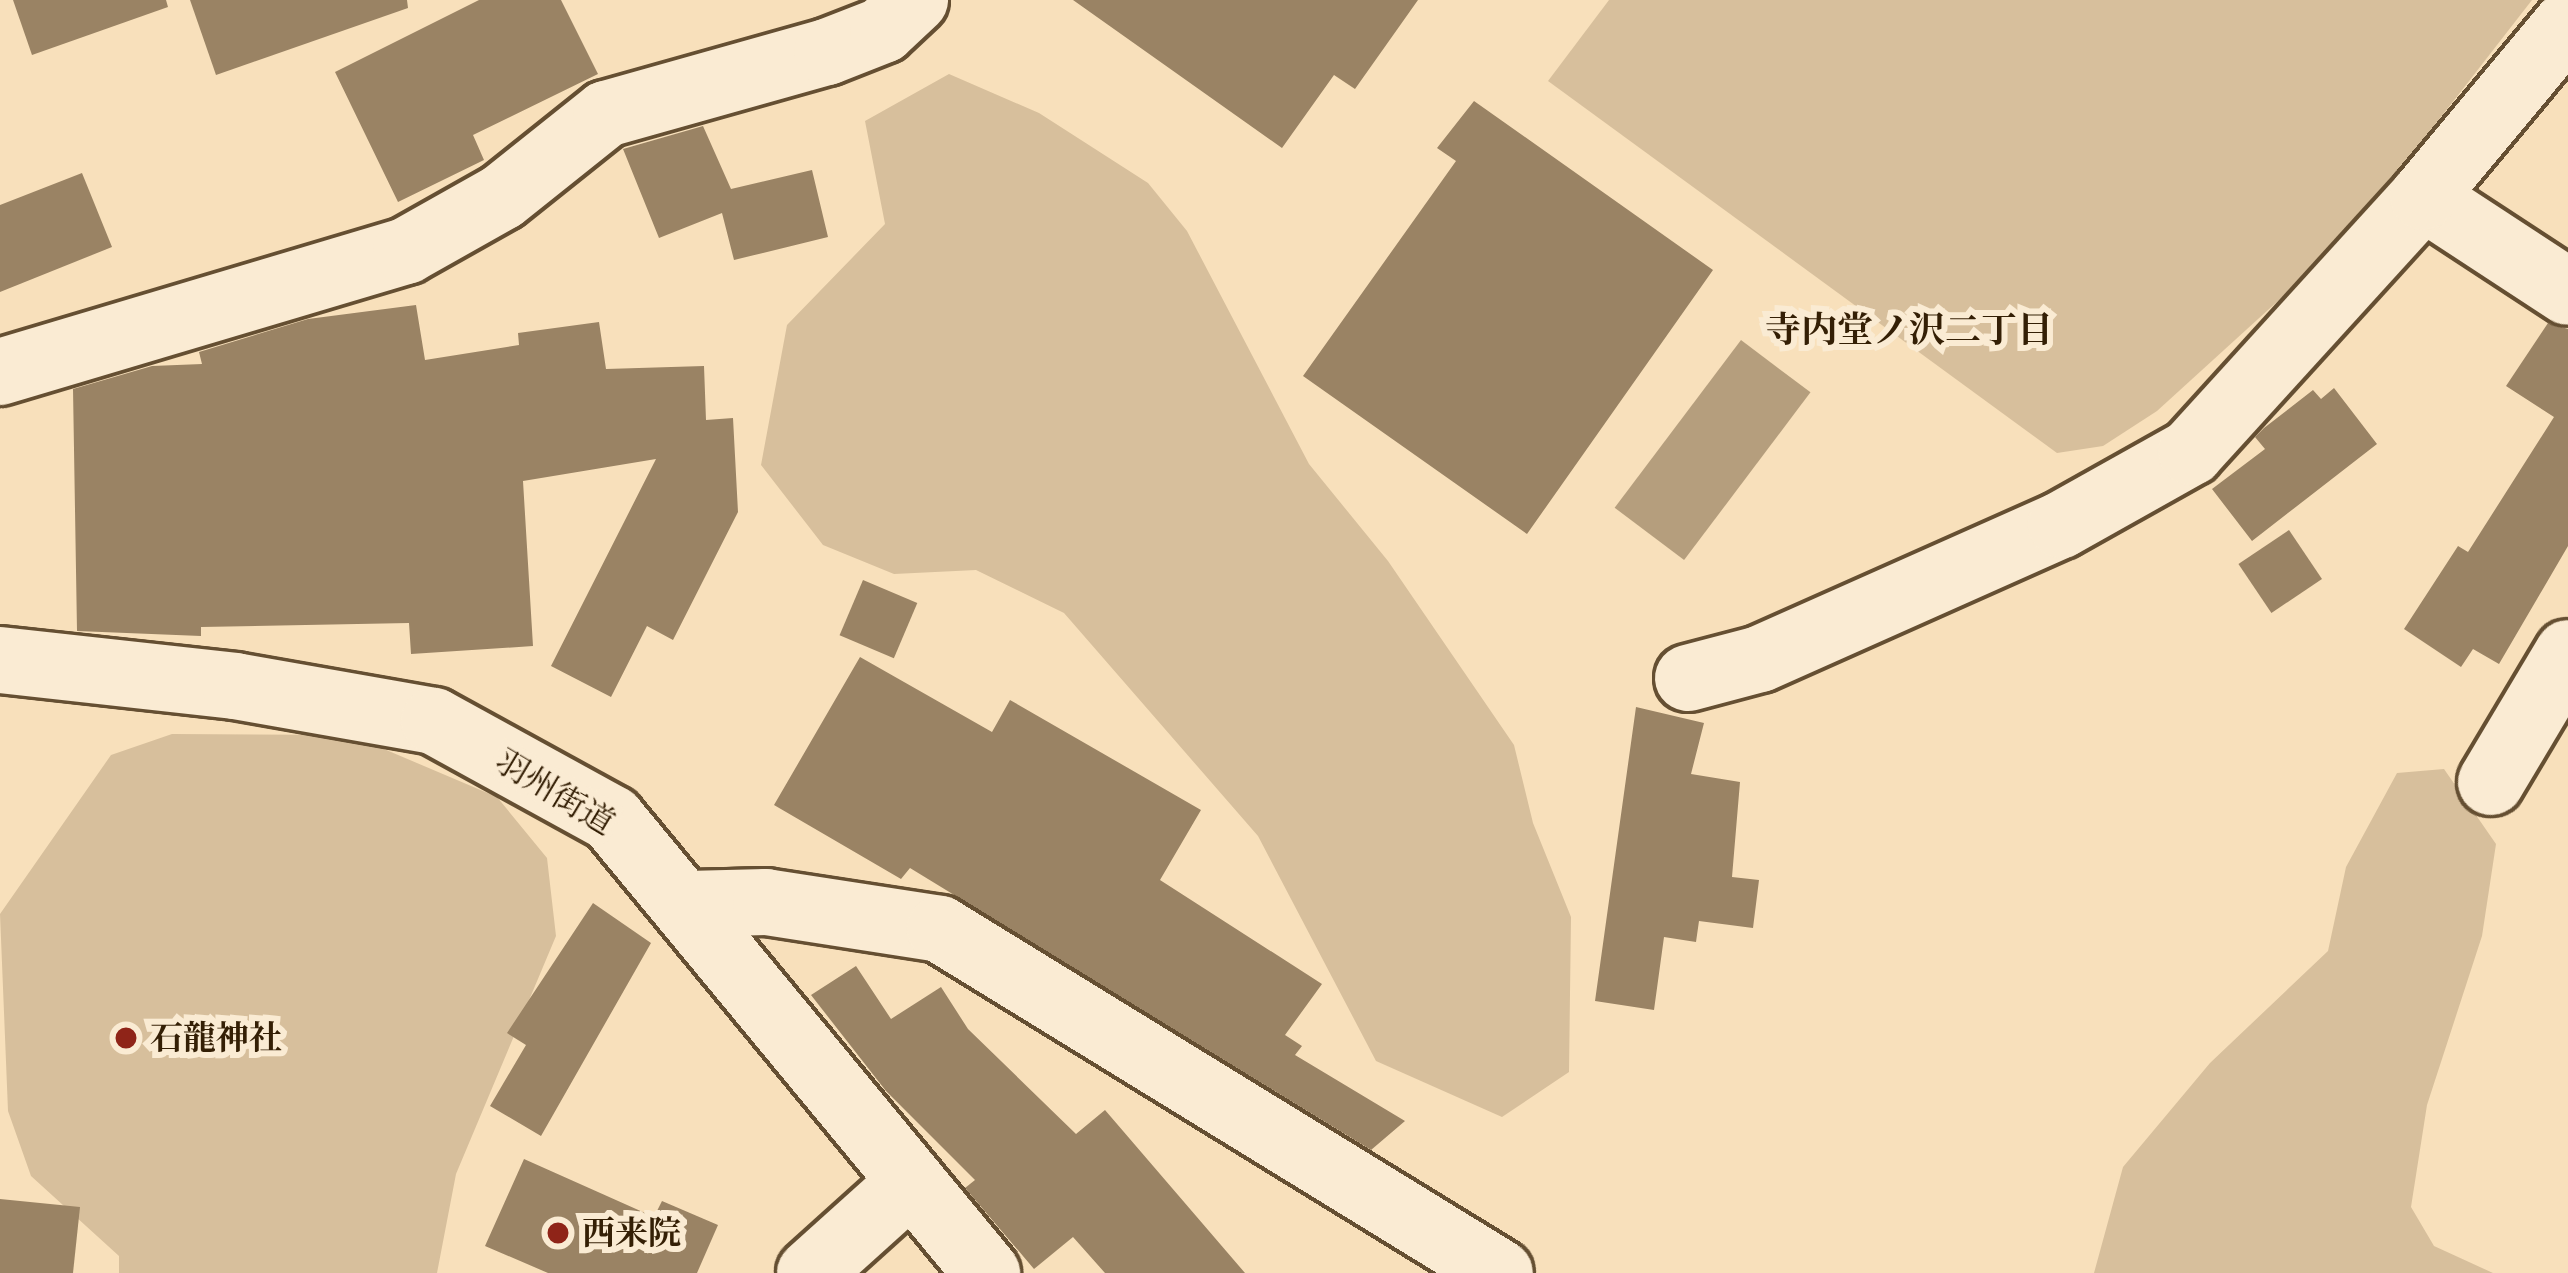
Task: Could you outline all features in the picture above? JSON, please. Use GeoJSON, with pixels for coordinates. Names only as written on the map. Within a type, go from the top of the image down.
{"type":"FeatureCollection","features":[{"type":"Feature","properties":{"kind":"street"},"geometry":{"type":"LineString","coordinates":[[0,373],[406,251],[502,197],[606,114],[827,52],[884,30],[915,0]]}},
{"type":"Feature","properties":{"kind":"street"},"geometry":{"type":"LineString","coordinates":[[1688,678],[1760,658],[2061,526],[2192,452],[2423,197],[2568,23]]}},
{"type":"Feature","properties":{"kind":"street"},"geometry":{"type":"LineString","coordinates":[[2423,197],[2568,292]]}},
{"type":"Feature","properties":{"kind":"street"},"geometry":{"type":"LineString","coordinates":[[2491,782],[2568,653]]}},
{"type":"Feature","properties":{"kind":"street","name":"羽州街道"},"geometry":{"type":"LineString","coordinates":[[0,660],[235,686],[434,721],[612,819],[688,904],[987,1273]]}},
{"type":"Feature","properties":{"kind":"street"},"geometry":{"type":"LineString","coordinates":[[688,904],[766,902],[940,928],[1500,1273]]}},
{"type":"Feature","properties":{"kind":"street"},"geometry":{"type":"LineString","coordinates":[[810,1273],[910,1183]]}},
{"type":"Feature","properties":{"kind":"shaded area"},"geometry":{"type":"Polygon","coordinates":[[[1609,0],[2532,0],[2347,238],[2157,411],[2103,446],[2057,453],[1548,81],[1609,0]]]}},
{"type":"Feature","properties":{"kind":"shaded area"},"geometry":{"type":"Polygon","coordinates":[[[949,74],[1039,113],[1148,183],[1187,231],[1309,464],[1388,561],[1514,745],[1533,823],[1571,917],[1569,1072],[1502,1117],[1376,1061],[1258,836],[1064,613],[976,570],[894,574],[823,545],[761,465],[787,325],[885,224],[865,121],[949,74]]]}},
{"type":"Feature","properties":{"kind":"shaded area"},"geometry":{"type":"Polygon","coordinates":[[[1741,340],[1810,392],[1684,560],[1615,508],[1741,340]]]}},
{"type":"Feature","properties":{"kind":"shaded area"},"geometry":{"type":"Polygon","coordinates":[[[172,734],[351,735],[497,797],[547,858],[556,936],[456,1174],[437,1273],[119,1273],[119,1256],[31,1176],[8,1111],[0,914],[111,755],[172,734]]]}},
{"type":"Feature","properties":{"kind":"shaded area"},"geometry":{"type":"Polygon","coordinates":[[[2444,769],[2496,844],[2482,936],[2427,1105],[2411,1207],[2434,1246],[2493,1273],[2094,1273],[2123,1167],[2210,1063],[2328,951],[2346,867],[2397,773],[2444,769]]]}},
{"type":"Feature","properties":{"kind":"building"},"geometry":{"type":"Polygon","coordinates":[[[13,0],[166,0],[168,7],[32,55],[13,0]]]}},
{"type":"Feature","properties":{"kind":"building"},"geometry":{"type":"Polygon","coordinates":[[[190,0],[407,0],[408,8],[216,75],[190,0]]]}},
{"type":"Feature","properties":{"kind":"building"},"geometry":{"type":"Polygon","coordinates":[[[479,0],[561,0],[598,74],[473,135],[484,160],[398,202],[335,72],[479,0]]]}},
{"type":"Feature","properties":{"kind":"building"},"geometry":{"type":"Polygon","coordinates":[[[1073,0],[1418,0],[1355,89],[1334,75],[1282,148],[1073,0]]]}},
{"type":"Feature","properties":{"kind":"building"},"geometry":{"type":"Polygon","coordinates":[[[1474,101],[1713,270],[1527,534],[1303,376],[1456,161],[1437,148],[1474,101]]]}},
{"type":"Feature","properties":{"kind":"building"},"geometry":{"type":"Polygon","coordinates":[[[703,126],[731,189],[812,170],[828,237],[734,260],[722,213],[659,238],[623,149],[703,126]]]}},
{"type":"Feature","properties":{"kind":"building"},"geometry":{"type":"Polygon","coordinates":[[[82,173],[112,247],[0,292],[0,205],[82,173]]]}},
{"type":"Feature","properties":{"kind":"building"},"geometry":{"type":"Polygon","coordinates":[[[416,305],[425,360],[519,345],[518,333],[599,322],[606,369],[704,366],[706,420],[733,418],[738,512],[673,640],[647,626],[611,697],[551,666],[656,459],[523,481],[533,646],[411,654],[409,623],[201,627],[201,636],[77,631],[73,389],[152,366],[202,364],[199,352],[308,319],[416,305]]]}},
{"type":"Feature","properties":{"kind":"building"},"geometry":{"type":"Polygon","coordinates":[[[2548,323],[2568,329],[2568,546],[2499,664],[2473,649],[2461,667],[2404,629],[2458,546],[2468,552],[2554,417],[2506,386],[2548,323]]]}},
{"type":"Feature","properties":{"kind":"building"},"geometry":{"type":"Polygon","coordinates":[[[2334,388],[2377,444],[2252,541],[2212,489],[2265,449],[2255,437],[2264,428],[2313,390],[2321,399],[2334,388]]]}},
{"type":"Feature","properties":{"kind":"building"},"geometry":{"type":"Polygon","coordinates":[[[2289,530],[2322,579],[2271,613],[2238,564],[2289,530]]]}},
{"type":"Feature","properties":{"kind":"building"},"geometry":{"type":"Polygon","coordinates":[[[863,580],[917,603],[894,658],[840,635],[863,580]]]}},
{"type":"Feature","properties":{"kind":"building"},"geometry":{"type":"Polygon","coordinates":[[[860,657],[992,732],[1010,700],[1201,810],[1160,880],[1322,984],[1285,1035],[1302,1046],[1295,1055],[1405,1121],[1371,1150],[910,868],[901,879],[774,805],[860,657]]]}},
{"type":"Feature","properties":{"kind":"building"},"geometry":{"type":"Polygon","coordinates":[[[1636,707],[1704,723],[1691,774],[1740,782],[1732,877],[1759,880],[1753,928],[1699,921],[1696,942],[1664,937],[1654,1010],[1595,1001],[1636,707]]]}},
{"type":"Feature","properties":{"kind":"building"},"geometry":{"type":"Polygon","coordinates":[[[593,903],[651,943],[541,1136],[490,1106],[526,1045],[507,1033],[593,903]]]}},
{"type":"Feature","properties":{"kind":"building"},"geometry":{"type":"Polygon","coordinates":[[[856,966],[891,1019],[941,987],[968,1029],[1076,1134],[1105,1110],[1245,1273],[1105,1273],[1073,1237],[1034,1269],[965,1188],[975,1180],[886,1091],[811,995],[856,966]]]}},
{"type":"Feature","properties":{"kind":"building","name":"西来院"},"geometry":{"type":"Polygon","coordinates":[[[524,1159],[654,1217],[662,1201],[718,1225],[697,1273],[548,1273],[485,1246],[524,1159]]]}},
{"type":"Feature","properties":{"kind":"building"},"geometry":{"type":"Polygon","coordinates":[[[0,1199],[80,1207],[73,1273],[0,1273],[0,1199]]]}},
{"type":"Feature","properties":{"kind":"place","name":"石龍神社"},"geometry":{"type":"Point","coordinates":[126,1038]}},
{"type":"Feature","properties":{"kind":"place","name":"西来院"},"geometry":{"type":"Point","coordinates":[558,1233]}},
{"type":"Feature","properties":{"kind":"district","name":"寺内堂ノ沢二丁目"},"geometry":{"type":"Point","coordinates":[1909,330]}}]}
